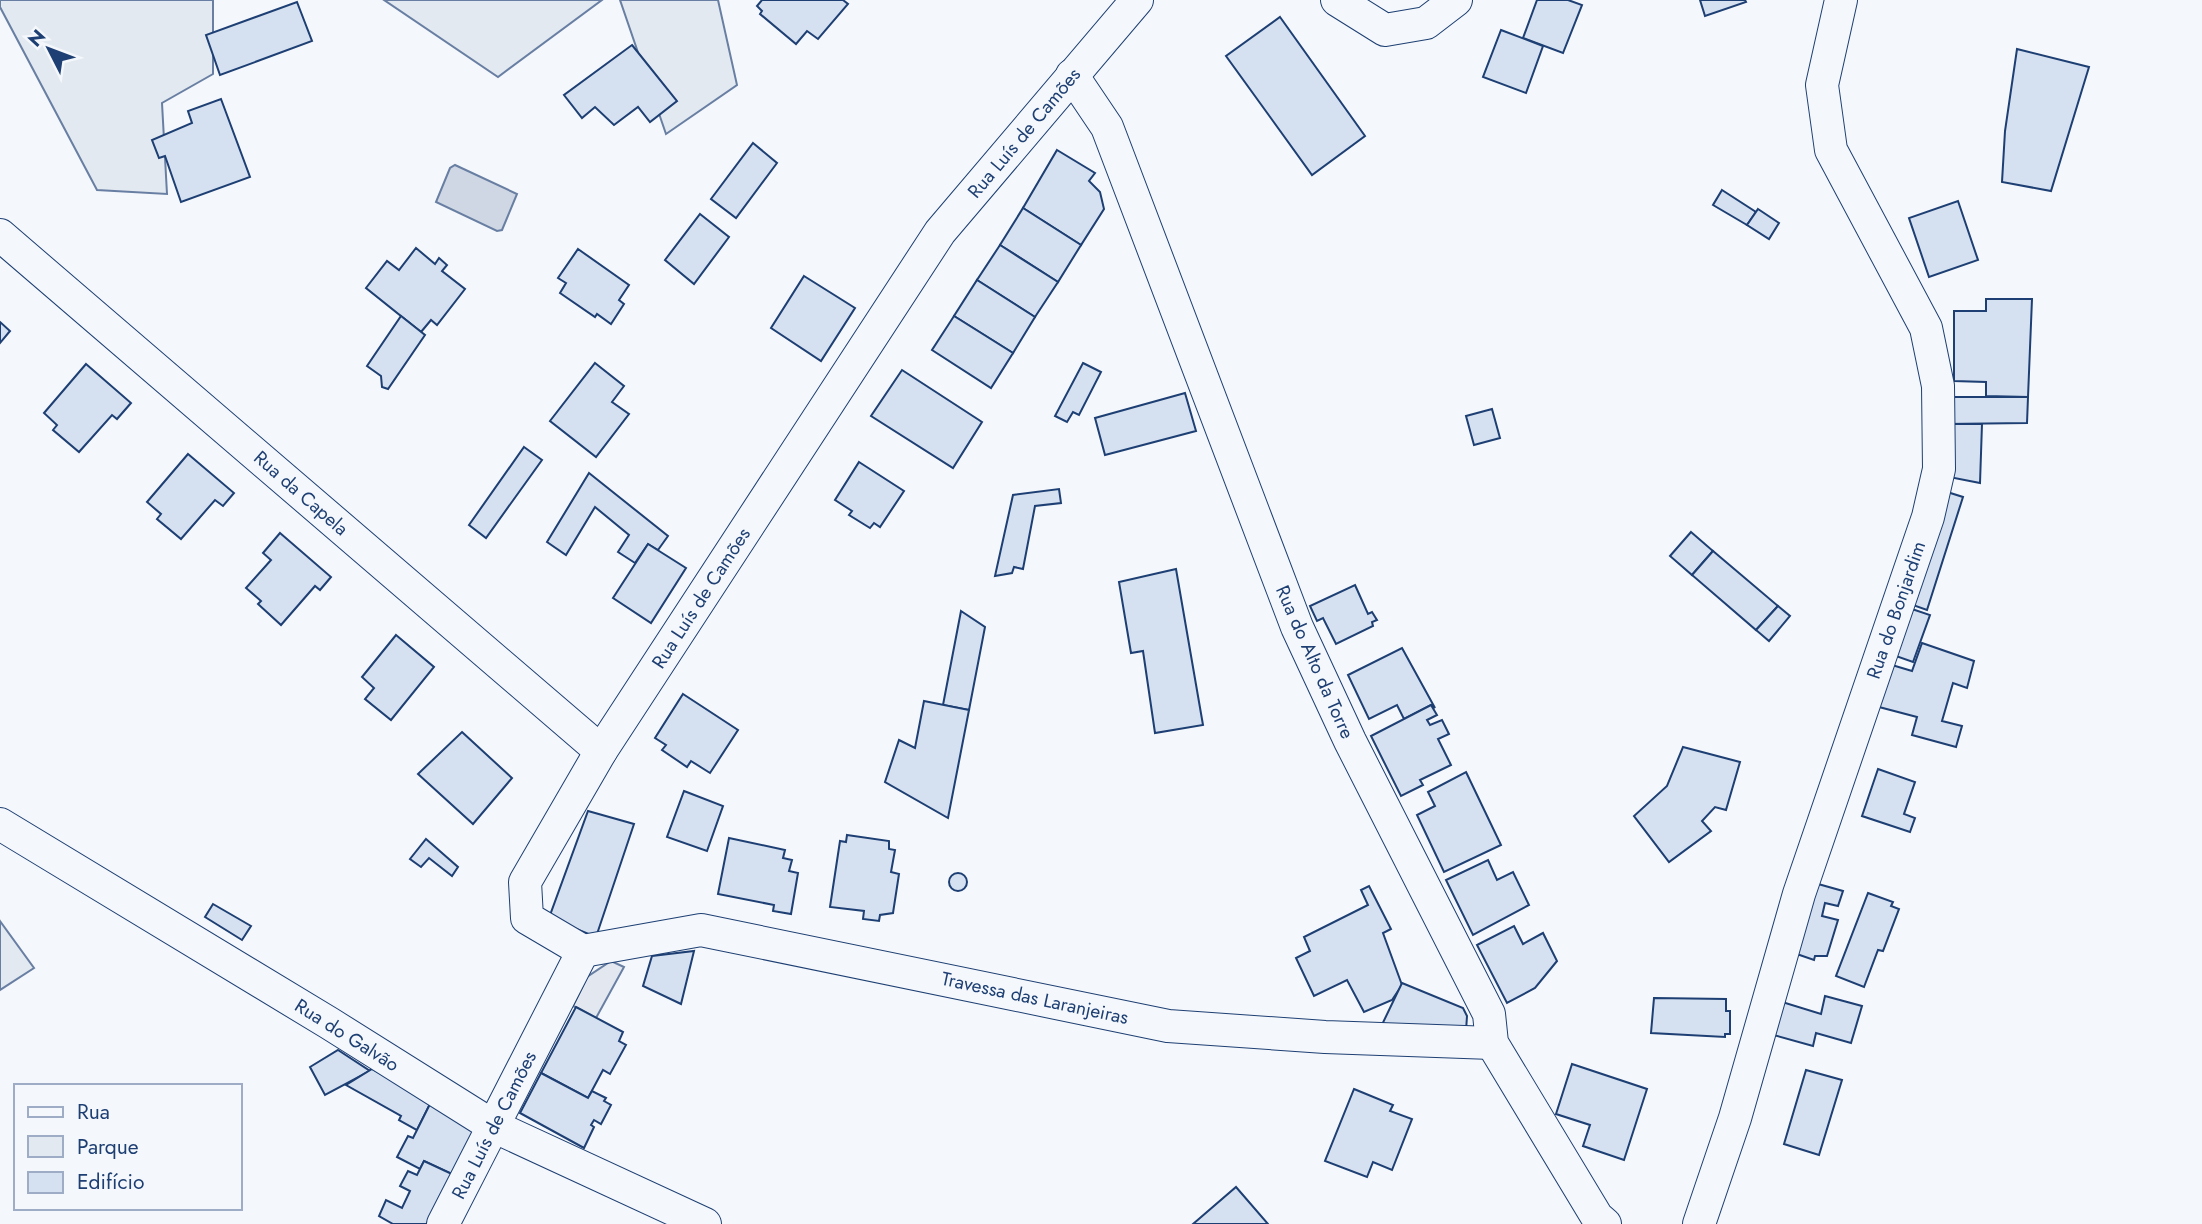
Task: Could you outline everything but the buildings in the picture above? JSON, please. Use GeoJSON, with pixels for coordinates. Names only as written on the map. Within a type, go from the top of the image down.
{"type":"FeatureCollection","features":[{"type":"Feature","properties":{"kind":"street","name":"Rua Luís de Camões"},"geometry":{"type":"LineString","coordinates":[[443,1224],[583,951],[527,918],[525,882],[601,751],[940,232],[1137,0]]}},
{"type":"Feature","properties":{"kind":"street"},"geometry":{"type":"LineString","coordinates":[[1337,0],[1385,30],[1426,23],[1456,0]]}},
{"type":"Feature","properties":{"kind":"street","name":"Rua do Bonjardim"},"geometry":{"type":"LineString","coordinates":[[1699,1224],[1735,1118],[1799,894],[1928,517],[1939,469],[1938,386],[1926,328],[1831,150],[1822,85],[1834,5]]}},
{"type":"Feature","properties":{"kind":"street","name":"Rua do Alto da Torre"},"geometry":{"type":"LineString","coordinates":[[1072,75],[1107,127],[1297,627],[1350,741],[1489,1014],[1492,1043],[1597,1217],[1605,1224]]}},
{"type":"Feature","properties":{"kind":"street","name":"Rua da Capela"},"geometry":{"type":"LineString","coordinates":[[0,235],[601,751]]}},
{"type":"Feature","properties":{"kind":"street","name":"Rua do Galvão"},"geometry":{"type":"LineString","coordinates":[[0,824],[329,1023],[493,1126],[705,1224]]}},
{"type":"Feature","properties":{"kind":"street","name":"Travessa das Laranjeiras"},"geometry":{"type":"LineString","coordinates":[[583,951],[701,930],[1168,1026],[1325,1037],[1492,1043]]}},
{"type":"Feature","properties":{"kind":"green space"},"geometry":{"type":"Polygon","coordinates":[[[0,0],[213,0],[213,74],[162,103],[167,194],[97,190],[0,7],[0,0]]]}},
{"type":"Feature","properties":{"kind":"green space"},"geometry":{"type":"Polygon","coordinates":[[[384,0],[602,0],[498,77],[384,0]]]}},
{"type":"Feature","properties":{"kind":"green space"},"geometry":{"type":"Polygon","coordinates":[[[620,0],[718,0],[737,85],[666,134],[620,0]]]}},
{"type":"Feature","properties":{"kind":"green space"},"geometry":{"type":"Polygon","coordinates":[[[0,921],[34,968],[0,990],[0,921]]]}},
{"type":"Feature","properties":{"kind":"shaded area"},"geometry":{"type":"Polygon","coordinates":[[[455,165],[517,194],[502,230],[497,231],[436,202],[450,168],[455,165]]]}},
{"type":"Feature","properties":{"kind":"shaded area"},"geometry":{"type":"Polygon","coordinates":[[[611,961],[624,967],[596,1018],[573,1006],[587,977],[611,961]]]}}]}
